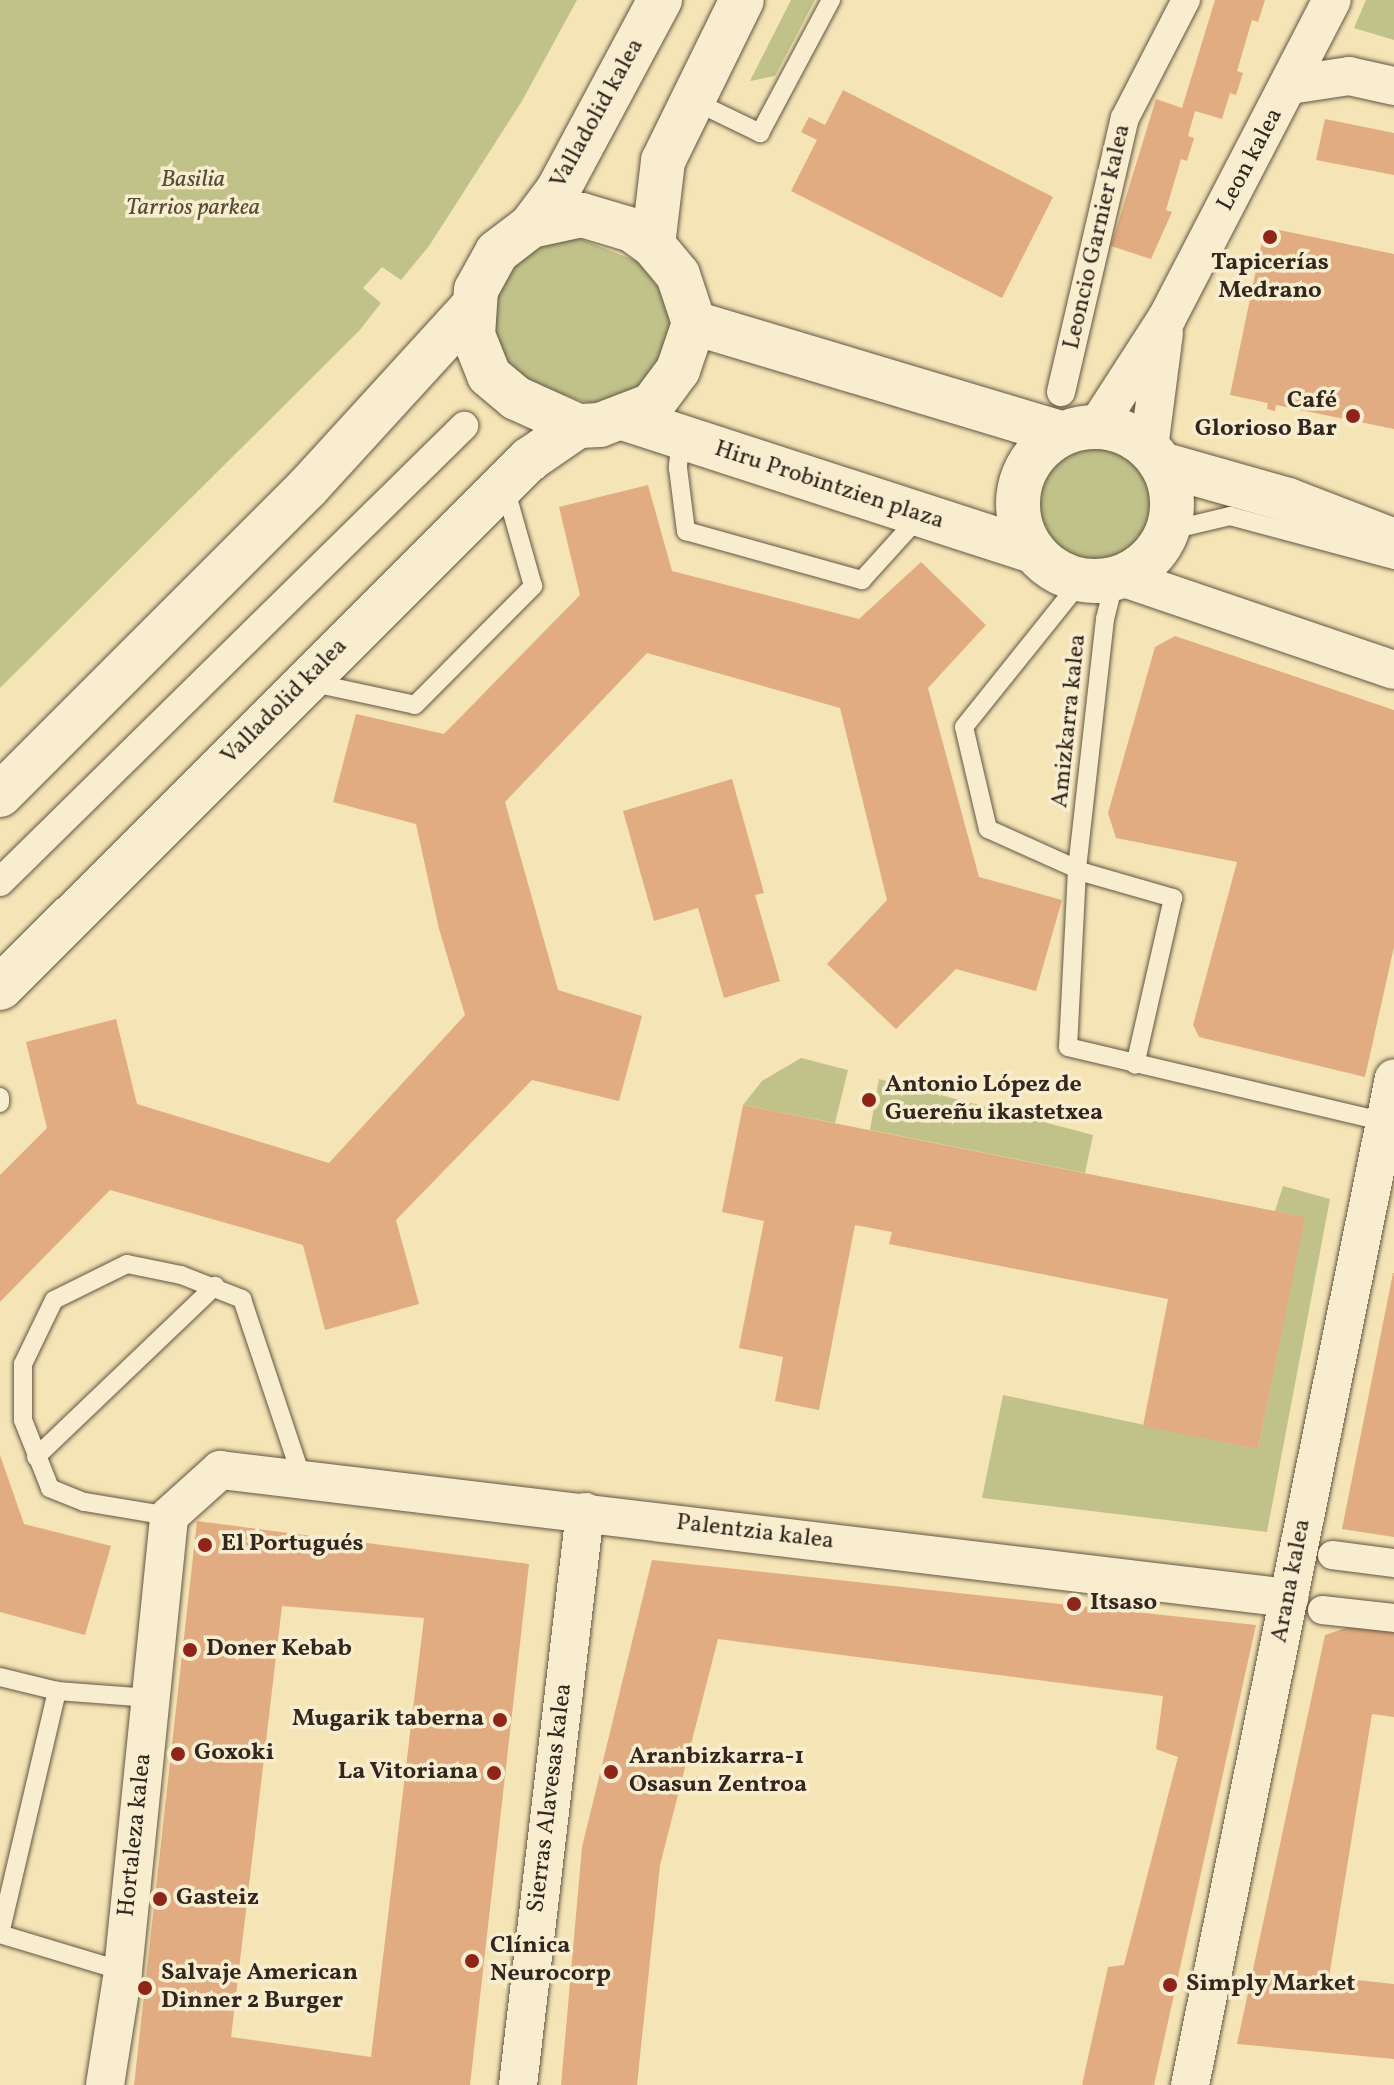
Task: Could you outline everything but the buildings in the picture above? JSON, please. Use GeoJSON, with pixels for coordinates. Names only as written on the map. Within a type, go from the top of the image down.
{"type":"FeatureCollection","features":[{"type":"Feature","properties":{"kind":"main road","name":"Valladolid kalea"},"geometry":{"type":"LineString","coordinates":[[531,226],[558,190],[660,0]]}},
{"type":"Feature","properties":{"kind":"main road"},"geometry":{"type":"LineString","coordinates":[[653,245],[663,161],[742,0]]}},
{"type":"Feature","properties":{"kind":"main road"},"geometry":{"type":"LineString","coordinates":[[578,426],[516,398],[489,375],[473,335],[473,306],[484,271],[497,252],[531,226],[582,215],[632,230],[653,245],[678,275],[694,323],[1116,429],[1155,456],[1288,500],[1394,541]]}},
{"type":"Feature","properties":{"kind":"main road"},"geometry":{"type":"LineString","coordinates":[[0,795],[308,487],[473,306]]}},
{"type":"Feature","properties":{"kind":"main road","name":"Hiru Probintzien plaza"},"geometry":{"type":"LineString","coordinates":[[578,426],[626,419],[652,405],[667,388],[694,323]]}},
{"type":"Feature","properties":{"kind":"main road"},"geometry":{"type":"LineString","coordinates":[[1032,551],[1019,519],[1019,486],[1027,464],[1073,417]]}},
{"type":"Feature","properties":{"kind":"main road","name":"Hiru Probintzien plaza"},"geometry":{"type":"LineString","coordinates":[[626,419],[1032,551],[1054,570],[1106,579]]}},
{"type":"Feature","properties":{"kind":"main road","name":"Valladolid kalea"},"geometry":{"type":"LineString","coordinates":[[0,988],[530,459],[578,426]]}},
{"type":"Feature","properties":{"kind":"main road"},"geometry":{"type":"LineString","coordinates":[[1106,579],[1149,559],[1167,531],[1172,509],[1155,456]]}},
{"type":"Feature","properties":{"kind":"street","name":"Leoncio Garnier kalea"},"geometry":{"type":"LineString","coordinates":[[1073,417],[1125,118],[1186,0]]}},
{"type":"Feature","properties":{"kind":"street","name":"Leon kalea"},"geometry":{"type":"LineString","coordinates":[[1073,417],[1167,318],[1331,3]]}},
{"type":"Feature","properties":{"kind":"street"},"geometry":{"type":"LineString","coordinates":[[1331,3],[1337,61],[1349,76]]}},
{"type":"Feature","properties":{"kind":"street"},"geometry":{"type":"LineString","coordinates":[[1290,85],[1349,76],[1394,86]]}},
{"type":"Feature","properties":{"kind":"street","name":"Leon kalea"},"geometry":{"type":"LineString","coordinates":[[1155,456],[1167,318]]}},
{"type":"Feature","properties":{"kind":"street"},"geometry":{"type":"LineString","coordinates":[[0,882],[464,426]]}},
{"type":"Feature","properties":{"kind":"street","name":"Hiru Probintzien plaza"},"geometry":{"type":"LineString","coordinates":[[1106,579],[1394,670]]}},
{"type":"Feature","properties":{"kind":"street","name":"Arana kalea"},"geometry":{"type":"LineString","coordinates":[[1190,2085],[1306,1604],[1394,1078]]}},
{"type":"Feature","properties":{"kind":"street","name":"Palentzia kalea"},"geometry":{"type":"LineString","coordinates":[[169,1516],[220,1470],[585,1512],[1306,1604],[1394,1618]]}},
{"type":"Feature","properties":{"kind":"street","name":"Sierras Alavesas kalea"},"geometry":{"type":"LineString","coordinates":[[518,2085],[585,1512]]}},
{"type":"Feature","properties":{"kind":"street","name":"Hortaleza kalea"},"geometry":{"type":"LineString","coordinates":[[105,2085],[123,1971],[169,1516]]}},
{"type":"Feature","properties":{"kind":"street"},"geometry":{"type":"LineString","coordinates":[[1332,1555],[1394,1563]]}},
{"type":"Feature","properties":{"kind":"lane"},"geometry":{"type":"LineString","coordinates":[[692,100],[760,133],[831,0]]}},
{"type":"Feature","properties":{"kind":"lane"},"geometry":{"type":"LineString","coordinates":[[681,437],[678,468],[686,531],[862,580],[920,516]]}},
{"type":"Feature","properties":{"kind":"lane"},"geometry":{"type":"LineString","coordinates":[[306,682],[415,705],[533,586],[504,485]]}},
{"type":"Feature","properties":{"kind":"lane"},"geometry":{"type":"LineString","coordinates":[[1167,531],[1230,516],[1394,560]]}},
{"type":"Feature","properties":{"kind":"lane","name":"Amizkarra kalea"},"geometry":{"type":"LineString","coordinates":[[1106,579],[964,727],[988,829],[1077,870],[1173,898],[1135,1065]]}},
{"type":"Feature","properties":{"kind":"lane","name":"Amizkarra kalea"},"geometry":{"type":"LineString","coordinates":[[1106,579],[1105,619],[1077,870],[1068,1047],[1385,1122]]}},
{"type":"Feature","properties":{"kind":"lane"},"geometry":{"type":"LineString","coordinates":[[0,1097],[0,1103]]}},
{"type":"Feature","properties":{"kind":"lane"},"geometry":{"type":"LineString","coordinates":[[169,1516],[84,1502],[50,1488],[23,1420],[23,1364],[54,1300],[127,1264],[215,1286],[242,1299],[302,1478]]}},
{"type":"Feature","properties":{"kind":"lane"},"geometry":{"type":"LineString","coordinates":[[36,1457],[215,1286]]}},
{"type":"Feature","properties":{"kind":"lane"},"geometry":{"type":"LineString","coordinates":[[0,1677],[57,1691],[150,1698]]}},
{"type":"Feature","properties":{"kind":"lane"},"geometry":{"type":"LineString","coordinates":[[57,1691],[1,1934],[123,1971]]}},
{"type":"Feature","properties":{"kind":"green space","name":"Basilia Tarrios parkea"},"geometry":{"type":"Polygon","coordinates":[[[0,0],[577,0],[522,101],[429,246],[401,280],[382,267],[363,288],[381,303],[359,331],[0,688],[0,0]]]}},
{"type":"Feature","properties":{"kind":"green space"},"geometry":{"type":"Polygon","coordinates":[[[791,0],[815,0],[775,76],[750,81],[791,0]]]}},
{"type":"Feature","properties":{"kind":"green space"},"geometry":{"type":"Polygon","coordinates":[[[1366,0],[1394,0],[1394,40],[1354,28],[1366,0]]]}},
{"type":"Feature","properties":{"kind":"green space"},"geometry":{"type":"Polygon","coordinates":[[[578,238],[639,262],[670,303],[669,337],[660,362],[641,385],[615,401],[588,403],[528,383],[508,365],[496,342],[496,290],[511,264],[531,247],[578,238]]]}},
{"type":"Feature","properties":{"kind":"green space"},"geometry":{"type":"Polygon","coordinates":[[[1096,447],[1118,451],[1137,463],[1149,482],[1153,504],[1149,526],[1137,545],[1118,557],[1096,561],[1074,557],[1055,545],[1043,526],[1039,504],[1043,482],[1055,463],[1074,451],[1096,447]]]}},
{"type":"Feature","properties":{"kind":"green space"},"geometry":{"type":"Polygon","coordinates":[[[801,1058],[848,1070],[835,1123],[743,1105],[762,1081],[801,1058]]]}},
{"type":"Feature","properties":{"kind":"green space"},"geometry":{"type":"Polygon","coordinates":[[[879,1079],[1093,1135],[1085,1173],[870,1130],[879,1079]]]}},
{"type":"Feature","properties":{"kind":"green space"},"geometry":{"type":"Polygon","coordinates":[[[1283,1186],[1330,1199],[1267,1532],[982,1498],[1003,1395],[1258,1449],[1304,1217],[1275,1211],[1283,1186]]]}},
{"type":"Feature","properties":{"kind":"place","name":"Tapicerías Medrano"},"geometry":{"type":"Point","coordinates":[1270,237]}},
{"type":"Feature","properties":{"kind":"place","name":"Café Glorioso Bar"},"geometry":{"type":"Point","coordinates":[1353,416]}},
{"type":"Feature","properties":{"kind":"place","name":"Antonio López de Guereñu ikastetxea"},"geometry":{"type":"Point","coordinates":[869,1100]}},
{"type":"Feature","properties":{"kind":"place","name":"El Portugués"},"geometry":{"type":"Point","coordinates":[205,1545]}},
{"type":"Feature","properties":{"kind":"place","name":"Itsaso"},"geometry":{"type":"Point","coordinates":[1074,1604]}},
{"type":"Feature","properties":{"kind":"place","name":"Doner Kebab"},"geometry":{"type":"Point","coordinates":[190,1650]}},
{"type":"Feature","properties":{"kind":"place","name":"Mugarik taberna"},"geometry":{"type":"Point","coordinates":[500,1720]}},
{"type":"Feature","properties":{"kind":"place","name":"Goxoki"},"geometry":{"type":"Point","coordinates":[178,1754]}},
{"type":"Feature","properties":{"kind":"place","name":"Aranbizkarra-1 Osasun Zentroa"},"geometry":{"type":"Point","coordinates":[611,1772]}},
{"type":"Feature","properties":{"kind":"place","name":"La Vitoriana"},"geometry":{"type":"Point","coordinates":[494,1773]}},
{"type":"Feature","properties":{"kind":"place","name":"Gasteiz"},"geometry":{"type":"Point","coordinates":[160,1899]}},
{"type":"Feature","properties":{"kind":"place","name":"Clínica Neurocorp"},"geometry":{"type":"Point","coordinates":[472,1961]}},
{"type":"Feature","properties":{"kind":"place","name":"Simply Market"},"geometry":{"type":"Point","coordinates":[1170,1985]}},
{"type":"Feature","properties":{"kind":"place","name":"Salvaje American Dinner 2 Burger"},"geometry":{"type":"Point","coordinates":[145,1988]}}]}
